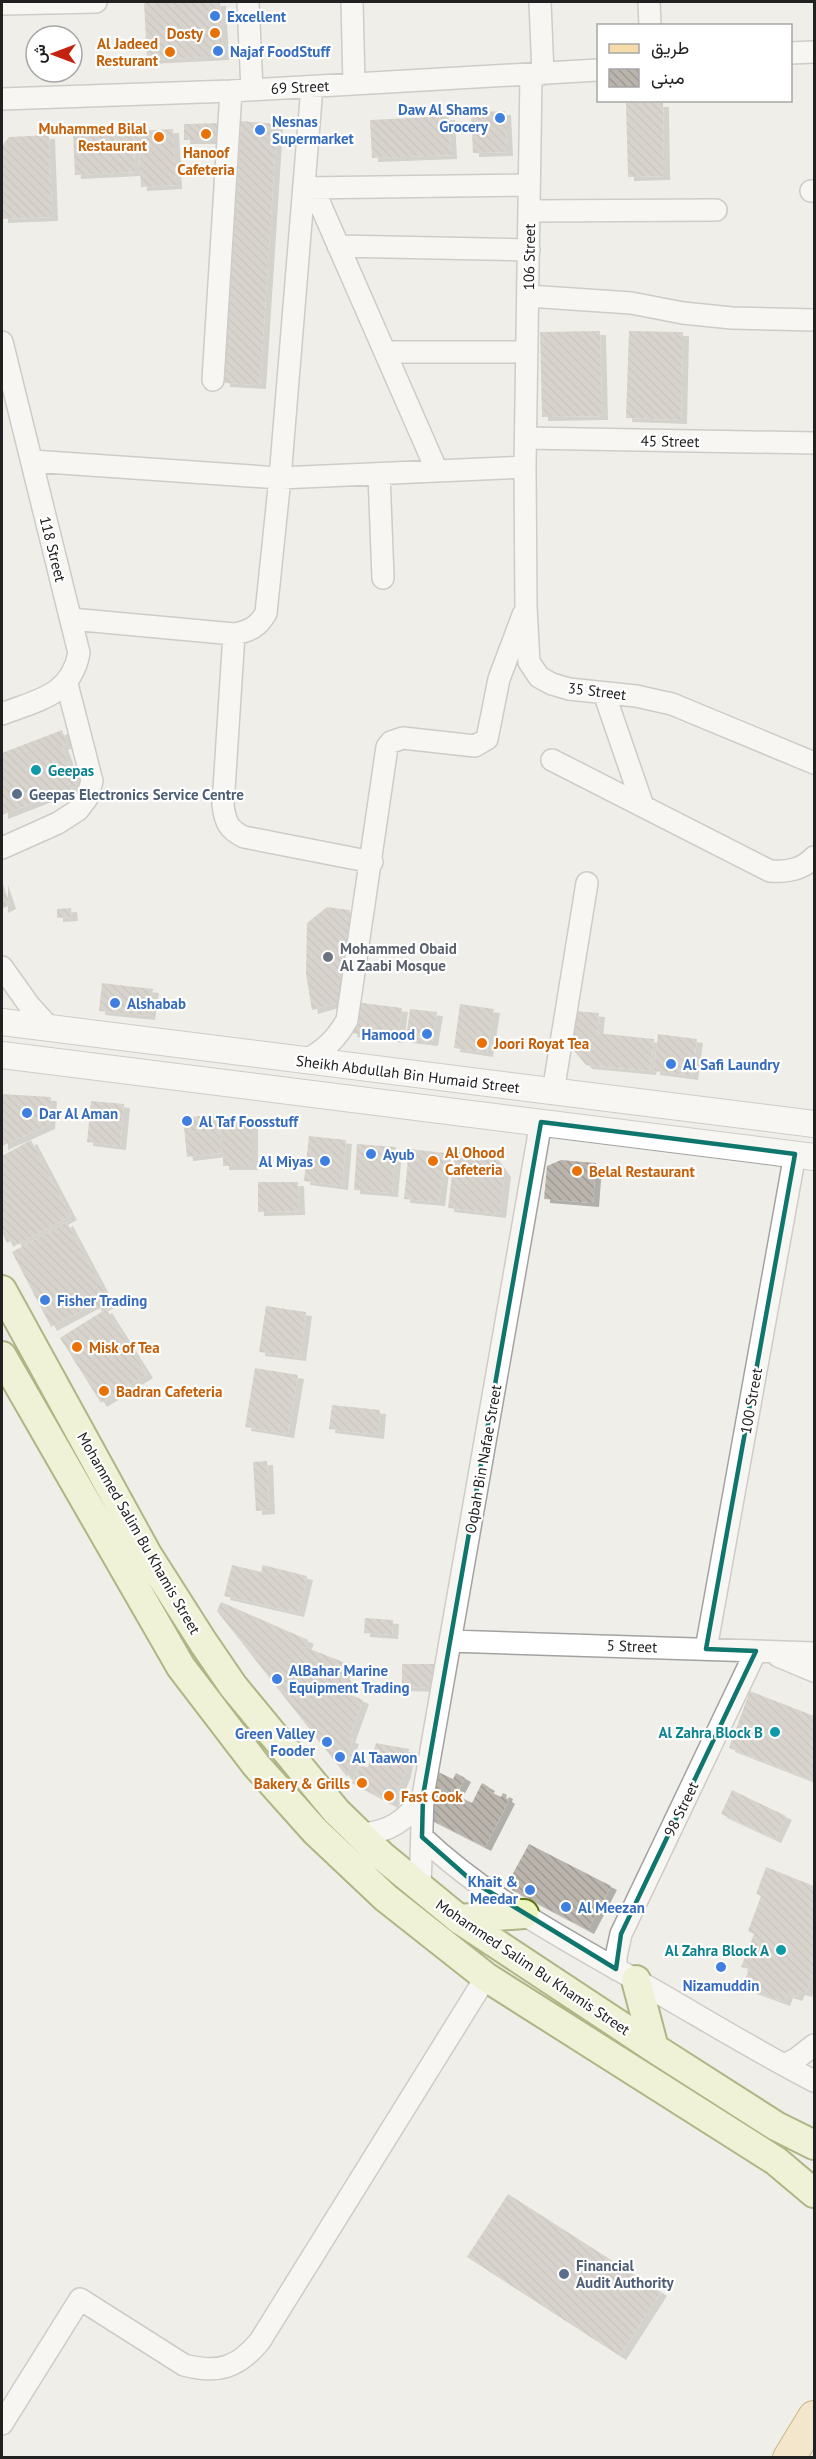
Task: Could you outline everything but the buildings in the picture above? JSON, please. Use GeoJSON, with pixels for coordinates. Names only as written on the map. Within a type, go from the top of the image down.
{"type":"FeatureCollection","features":[{"type":"Feature","properties":{"kind":"main road","name":"Mohammed Salim Bu Khamis Street"},"geometry":{"type":"LineString","coordinates":[[2,1290],[147,1554],[203,1642],[247,1703],[336,1811],[420,1888],[459,1919],[776,2126],[814,2145]]}},
{"type":"Feature","properties":{"kind":"main road","name":"Mohammed Salim Bu Khamis Street"},"geometry":{"type":"LineString","coordinates":[[2,1356],[181,1667],[256,1765],[315,1831],[386,1898],[486,1977],[776,2161],[814,2193]]}},
{"type":"Feature","properties":{"kind":"main road"},"geometry":{"type":"LineString","coordinates":[[459,1919],[524,1914]]}},
{"type":"Feature","properties":{"kind":"main road"},"geometry":{"type":"LineString","coordinates":[[626,1975],[654,2048]]}},
{"type":"Feature","properties":{"kind":"main road"},"geometry":{"type":"LineString","coordinates":[[789,2457],[814,2417]]}},
{"type":"Feature","properties":{"kind":"street"},"geometry":{"type":"LineString","coordinates":[[4,3],[96,2]]}},
{"type":"Feature","properties":{"kind":"street"},"geometry":{"type":"LineString","coordinates":[[248,2],[252,90]]}},
{"type":"Feature","properties":{"kind":"street"},"geometry":{"type":"LineString","coordinates":[[352,2],[354,84]]}},
{"type":"Feature","properties":{"kind":"street","name":"106 Street"},"geometry":{"type":"LineString","coordinates":[[526,438],[529,186],[540,2]]}},
{"type":"Feature","properties":{"kind":"street"},"geometry":{"type":"LineString","coordinates":[[649,2],[650,24]]}},
{"type":"Feature","properties":{"kind":"street"},"geometry":{"type":"LineString","coordinates":[[792,53],[814,52]]}},
{"type":"Feature","properties":{"kind":"street","name":"69 Street"},"geometry":{"type":"LineString","coordinates":[[2,99],[252,90],[597,70]]}},
{"type":"Feature","properties":{"kind":"street"},"geometry":{"type":"LineString","coordinates":[[71,619],[234,634],[249,632],[260,624],[266,613],[308,188],[312,87]]}},
{"type":"Feature","properties":{"kind":"street"},"geometry":{"type":"LineString","coordinates":[[213,380],[231,91]]}},
{"type":"Feature","properties":{"kind":"street"},"geometry":{"type":"LineString","coordinates":[[308,188],[529,186]]}},
{"type":"Feature","properties":{"kind":"street"},"geometry":{"type":"LineString","coordinates":[[308,188],[338,246],[437,471]]}},
{"type":"Feature","properties":{"kind":"street"},"geometry":{"type":"LineString","coordinates":[[529,211],[716,210]]}},
{"type":"Feature","properties":{"kind":"street"},"geometry":{"type":"LineString","coordinates":[[338,246],[529,250]]}},
{"type":"Feature","properties":{"kind":"street"},"geometry":{"type":"LineString","coordinates":[[528,296],[631,303],[683,314],[814,320]]}},
{"type":"Feature","properties":{"kind":"street","name":"118 Street"},"geometry":{"type":"LineString","coordinates":[[2,342],[79,653],[76,670],[67,684]]}},
{"type":"Feature","properties":{"kind":"street"},"geometry":{"type":"LineString","coordinates":[[385,352],[527,352]]}},
{"type":"Feature","properties":{"kind":"street","name":"45 Street"},"geometry":{"type":"LineString","coordinates":[[526,438],[814,443]]}},
{"type":"Feature","properties":{"kind":"street","name":"35 Street"},"geometry":{"type":"LineString","coordinates":[[526,438],[526,608],[529,662],[539,676],[552,684],[569,689],[644,697],[672,704],[814,763]]}},
{"type":"Feature","properties":{"kind":"street"},"geometry":{"type":"LineString","coordinates":[[32,461],[280,478],[525,467]]}},
{"type":"Feature","properties":{"kind":"street"},"geometry":{"type":"LineString","coordinates":[[380,474],[383,578]]}},
{"type":"Feature","properties":{"kind":"street"},"geometry":{"type":"LineString","coordinates":[[305,1061],[323,1051],[337,1037],[347,1020],[372,862],[387,747],[391,742],[403,738],[476,746],[487,739],[499,680],[526,608]]}},
{"type":"Feature","properties":{"kind":"street"},"geometry":{"type":"LineString","coordinates":[[234,634],[223,805],[227,825],[234,833],[244,837],[372,862]]}},
{"type":"Feature","properties":{"kind":"street"},"geometry":{"type":"LineString","coordinates":[[2,714],[53,693],[67,684],[92,782],[87,798],[78,810],[58,824],[2,848]]}},
{"type":"Feature","properties":{"kind":"street"},"geometry":{"type":"LineString","coordinates":[[604,693],[643,806]]}},
{"type":"Feature","properties":{"kind":"street"},"geometry":{"type":"LineString","coordinates":[[552,760],[770,871],[784,872],[797,869],[814,857]]}},
{"type":"Feature","properties":{"kind":"street"},"geometry":{"type":"LineString","coordinates":[[553,1092],[587,883]]}},
{"type":"Feature","properties":{"kind":"street"},"geometry":{"type":"LineString","coordinates":[[2,967],[29,1005],[49,1028]]}},
{"type":"Feature","properties":{"kind":"street","name":"Sheikh Abdullah Bin Humaid Street"},"geometry":{"type":"LineString","coordinates":[[2,1022],[814,1124]]}},
{"type":"Feature","properties":{"kind":"street","name":"Sheikh Abdullah Bin Humaid Street"},"geometry":{"type":"LineString","coordinates":[[2,1055],[805,1156]]}},
{"type":"Feature","properties":{"kind":"street","name":"Oqbah Bin Nafae Street"},"geometry":{"type":"LineString","coordinates":[[420,1888],[423,1796],[541,1122]]}},
{"type":"Feature","properties":{"kind":"street","name":"100 Street"},"geometry":{"type":"LineString","coordinates":[[706,1648],[805,1156]]}},
{"type":"Feature","properties":{"kind":"street","name":"5 Street"},"geometry":{"type":"LineString","coordinates":[[450,1641],[814,1653]]}},
{"type":"Feature","properties":{"kind":"street"},"geometry":{"type":"LineString","coordinates":[[761,1651],[814,1671]]}},
{"type":"Feature","properties":{"kind":"street","name":"98 Street"},"geometry":{"type":"LineString","coordinates":[[626,1975],[618,1945],[621,1934],[761,1651]]}},
{"type":"Feature","properties":{"kind":"street"},"geometry":{"type":"LineString","coordinates":[[359,1834],[372,1833],[396,1825],[416,1807],[423,1796]]}},
{"type":"Feature","properties":{"kind":"street"},"geometry":{"type":"LineString","coordinates":[[422,1837],[472,1881],[524,1914],[626,1975],[814,2081]]}},
{"type":"Feature","properties":{"kind":"street"},"geometry":{"type":"LineString","coordinates":[[2,2424],[80,2299],[184,2365],[201,2370],[218,2369],[235,2364],[249,2354],[260,2341],[486,1977]]}},
{"type":"Feature","properties":{"kind":"street"},"geometry":{"type":"LineString","coordinates":[[783,2065],[796,2059],[814,2045]]}},
{"type":"Feature","properties":{"kind":"highlighted area"},"geometry":{"type":"Polygon","coordinates":[[[541,1122],[795,1154],[706,1649],[756,1651],[621,1934],[616,1969],[472,1881],[422,1837],[423,1796],[541,1122]]]}},
{"type":"Feature","properties":{"kind":"place","name":"Excellent"},"geometry":{"type":"Point","coordinates":[215,16]}},
{"type":"Feature","properties":{"kind":"place","name":"Dosty"},"geometry":{"type":"Point","coordinates":[215,33]}},
{"type":"Feature","properties":{"kind":"place","name":"Najaf FoodStuff"},"geometry":{"type":"Point","coordinates":[218,51]}},
{"type":"Feature","properties":{"kind":"place","name":"Al Jadeed Resturant"},"geometry":{"type":"Point","coordinates":[170,52]}},
{"type":"Feature","properties":{"kind":"place","name":"Daw Al Shams Grocery"},"geometry":{"type":"Point","coordinates":[500,118]}},
{"type":"Feature","properties":{"kind":"place","name":"Nesnas Supermarket"},"geometry":{"type":"Point","coordinates":[260,130]}},
{"type":"Feature","properties":{"kind":"place","name":"Hanoof Cafeteria"},"geometry":{"type":"Point","coordinates":[206,134]}},
{"type":"Feature","properties":{"kind":"place","name":"Muhammed Bilal Restaurant"},"geometry":{"type":"Point","coordinates":[159,137]}},
{"type":"Feature","properties":{"kind":"place","name":"Geepas"},"geometry":{"type":"Point","coordinates":[36,770]}},
{"type":"Feature","properties":{"kind":"place","name":"Geepas Electronics Service Centre"},"geometry":{"type":"Point","coordinates":[17,794]}},
{"type":"Feature","properties":{"kind":"place","name":"Mohammed Obaid Al Zaabi Mosque"},"geometry":{"type":"Point","coordinates":[328,957]}},
{"type":"Feature","properties":{"kind":"place","name":"Alshabab"},"geometry":{"type":"Point","coordinates":[115,1003]}},
{"type":"Feature","properties":{"kind":"place","name":"Hamood"},"geometry":{"type":"Point","coordinates":[427,1034]}},
{"type":"Feature","properties":{"kind":"place","name":"Joori Royat Tea"},"geometry":{"type":"Point","coordinates":[482,1043]}},
{"type":"Feature","properties":{"kind":"place","name":"Al Safi Laundry"},"geometry":{"type":"Point","coordinates":[671,1064]}},
{"type":"Feature","properties":{"kind":"place","name":"Dar Al Aman"},"geometry":{"type":"Point","coordinates":[27,1113]}},
{"type":"Feature","properties":{"kind":"place","name":"Al Taf Foosstuff"},"geometry":{"type":"Point","coordinates":[187,1121]}},
{"type":"Feature","properties":{"kind":"place","name":"Ayub"},"geometry":{"type":"Point","coordinates":[371,1154]}},
{"type":"Feature","properties":{"kind":"place","name":"Al Miyas"},"geometry":{"type":"Point","coordinates":[325,1161]}},
{"type":"Feature","properties":{"kind":"place","name":"Al Ohood Cafeteria"},"geometry":{"type":"Point","coordinates":[433,1161]}},
{"type":"Feature","properties":{"kind":"place","name":"Belal Restaurant"},"geometry":{"type":"Point","coordinates":[577,1171]}},
{"type":"Feature","properties":{"kind":"place","name":"Fisher Trading"},"geometry":{"type":"Point","coordinates":[45,1300]}},
{"type":"Feature","properties":{"kind":"place","name":"Misk of Tea"},"geometry":{"type":"Point","coordinates":[77,1347]}},
{"type":"Feature","properties":{"kind":"place","name":"Badran Cafeteria"},"geometry":{"type":"Point","coordinates":[104,1391]}},
{"type":"Feature","properties":{"kind":"place","name":"AlBahar Marine Equipment Trading"},"geometry":{"type":"Point","coordinates":[277,1679]}},
{"type":"Feature","properties":{"kind":"place","name":"Al Zahra Block B"},"geometry":{"type":"Point","coordinates":[775,1732]}},
{"type":"Feature","properties":{"kind":"place","name":"Green Valley Fooder"},"geometry":{"type":"Point","coordinates":[327,1742]}},
{"type":"Feature","properties":{"kind":"place","name":"Al Taawon"},"geometry":{"type":"Point","coordinates":[340,1757]}},
{"type":"Feature","properties":{"kind":"place","name":"Bakery & Grills"},"geometry":{"type":"Point","coordinates":[362,1783]}},
{"type":"Feature","properties":{"kind":"place","name":"Fast Cook"},"geometry":{"type":"Point","coordinates":[389,1796]}},
{"type":"Feature","properties":{"kind":"place","name":"Khait & Meedar"},"geometry":{"type":"Point","coordinates":[530,1890]}},
{"type":"Feature","properties":{"kind":"place","name":"Al Meezan"},"geometry":{"type":"Point","coordinates":[566,1907]}},
{"type":"Feature","properties":{"kind":"place","name":"Al Zahra Block A"},"geometry":{"type":"Point","coordinates":[781,1950]}},
{"type":"Feature","properties":{"kind":"place","name":"Nizamuddin"},"geometry":{"type":"Point","coordinates":[721,1967]}},
{"type":"Feature","properties":{"kind":"place","name":"Financial Audit Authority"},"geometry":{"type":"Point","coordinates":[564,2274]}}]}
